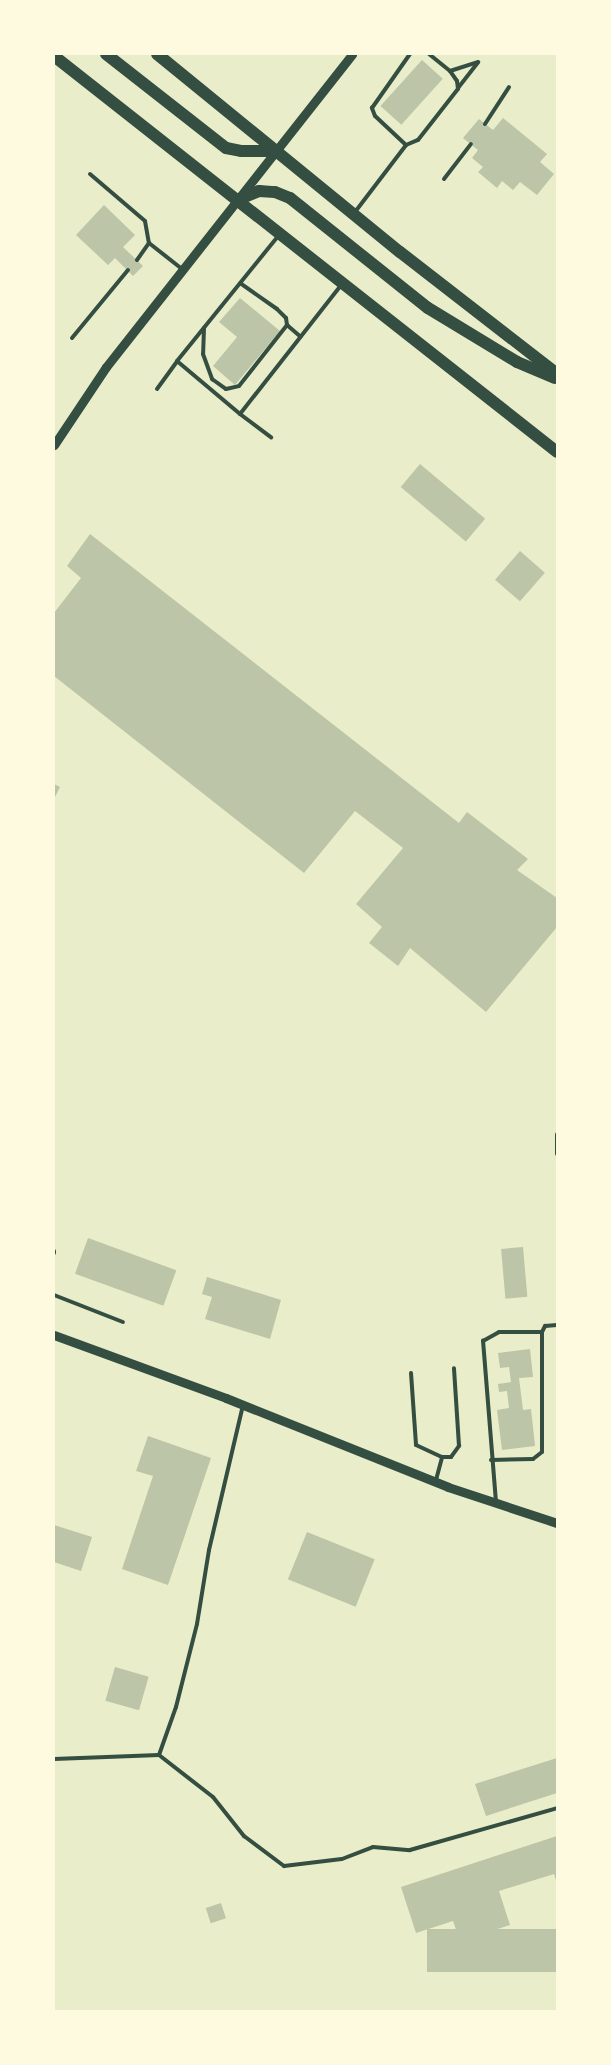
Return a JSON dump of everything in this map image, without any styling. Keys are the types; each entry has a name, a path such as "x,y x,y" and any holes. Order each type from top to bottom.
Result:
{"main road":[{"path":"106,54 226,148 241,152 277,150"},
{"path":"54,56 557,452"},
{"path":"165,56 354,214 557,374"},
{"path":"237,200 259,191 275,192 290,198 428,308 517,362 557,379"}],"street":[{"path":"54,445 106,367 352,54"},
{"path":"557,1134 557,1153"},
{"path":"54,1335 243,1405 435,1482 557,1523"}],"lane":[{"path":"406,145 375,116 372,108 410,54"},
{"path":"429,54 450,71 457,81 458,89"},
{"path":"354,214 406,145 418,140 478,62 450,71"},
{"path":"485,124 508,87"},
{"path":"444,179 470,144"},
{"path":"90,174 145,220 149,243 182,269"},
{"path":"156,389 280,234"},
{"path":"136,260 149,243"},
{"path":"72,338 128,270"},
{"path":"240,283 277,309 286,318 287,326 301,337"},
{"path":"240,414 343,283"},
{"path":"204,328 203,354 207,369 218,385 232,389 239,386 287,326"},
{"path":"177,361 240,414 271,437"},
{"path":"54,1295 123,1322"},
{"path":"491,1460 527,1459 539,1456 542,1452 542,1332 545,1326 557,1325"},
{"path":"496,1502 491,1460 483,1341 500,1332 542,1332"},
{"path":"411,1373 416,1445 442,1457 451,1457 459,1446 454,1368"},
{"path":"159,1754 176,1707 197,1624 210,1550 243,1405"},
{"path":"435,1482 442,1457"},
{"path":"54,1759 159,1754 213,1797 244,1836 284,1866 342,1859 373,1847 410,1850 557,1808"}],"building":[{"path":"422,60 443,79 401,125 381,106"},
{"path":"503,118 547,154 540,162 554,174 537,195 520,182 513,190 502,181 497,188 478,172 483,167 472,158 478,150 463,138 479,119 493,130"},
{"path":"104,205 135,235 123,247 143,266 133,276 115,258 108,265 76,235"},
{"path":"240,298 280,331 235,385 213,366 237,337 219,322"},
{"path":"420,464 485,519 466,542 401,487"},
{"path":"90,534 459,823 467,812 528,859 517,870 557,898 557,927 486,1012 410,948 398,966 369,943 382,927 356,904 403,848 355,811 304,873 54,676 54,613 81,578 67,566"},
{"path":"520,551 545,573 520,601 495,580"},
{"path":"54,784 60,787 54,799"},
{"path":"88,1238 176,1270 163,1306 75,1274"},
{"path":"523,1247 527,1297 505,1299 501,1249"},
{"path":"207,1277 281,1300 270,1339 205,1319 212,1297 202,1294"},
{"path":"530,1349 533,1377 519,1378 523,1410 531,1409 535,1446 502,1450 497,1410 509,1408 507,1391 499,1392 498,1384 511,1382 509,1367 500,1368 498,1353"},
{"path":"148,1436 211,1458 168,1585 122,1569 153,1476 136,1471"},
{"path":"54,1525 92,1537 81,1571 54,1562"},
{"path":"307,1532 375,1559 356,1607 288,1579"},
{"path":"115,1667 149,1677 139,1710 105,1701"},
{"path":"557,1758 557,1793 486,1816 475,1784"},
{"path":"557,1836 557,1883 554,1874 499,1891 510,1925 460,1941 453,1921 416,1933 401,1887"},
{"path":"221,1903 226,1918 211,1923 206,1908"},
{"path":"427,1929 557,1929 557,1972 427,1972"}]}
